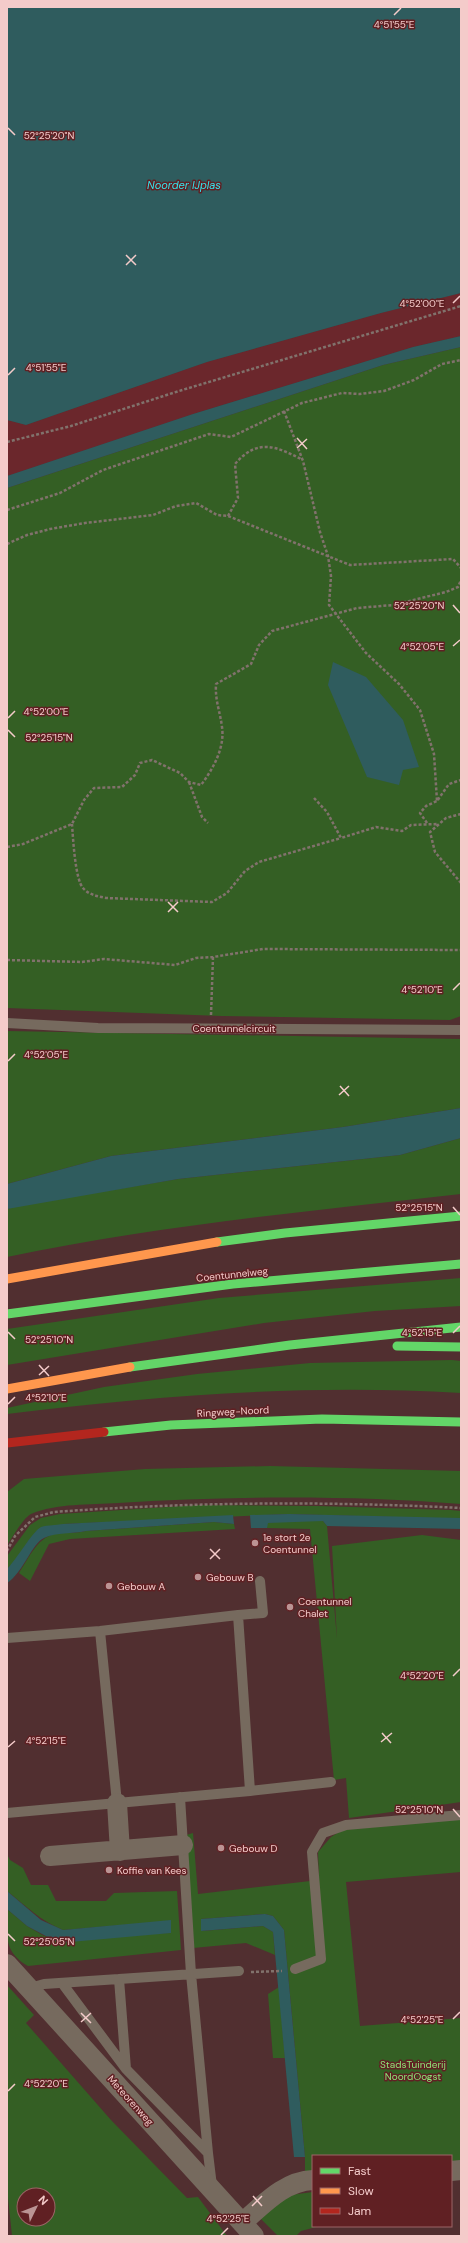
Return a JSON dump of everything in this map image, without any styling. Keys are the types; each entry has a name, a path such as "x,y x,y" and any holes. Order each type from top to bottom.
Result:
{"highway":[{"path":"7,1279 209,1243 285,1233 461,1216"},
{"name":"Coentunnelweg","path":"7,1314 225,1285 461,1264"},
{"path":"7,1389 75,1375 230,1352 461,1327"},
{"path":"388,1347 461,1347"},
{"path":"230,1352 356,1348"},
{"name":"Ringweg-Noord","path":"7,1443 92,1432 210,1423 322,1418 461,1422"}],"street":[{"path":"117,1803 120,1851"},
{"path":"50,1856 183,1845"},
{"name":"Meteorenweg","path":"7,1964 248,2229"},
{"path":"248,2229 285,2188 299,2182 312,2180"}],"lane":[{"name":"Coentunnelcircuit","path":"7,1023 98,1028 211,1027 461,1030"},
{"path":"447,1217 461,1212"},
{"path":"7,1638 100,1631 263,1613 260,1581"},
{"path":"238,1615 250,1791"},
{"path":"100,1631 117,1803"},
{"path":"7,1813 250,1791 331,1782"},
{"path":"180,1797 191,1974 212,2190"},
{"path":"295,1969 321,1959 312,1852 323,1833 346,1825 461,1815"},
{"path":"30,1988 44,1984 239,1971"},
{"path":"119,1979 126,2069"},
{"path":"62,1983 126,2069 208,2153"}],"path":[{"path":"7,442 71,426 186,389 461,306"},
{"path":"7,510 60,493 103,470 209,434 231,437 302,402 342,393 360,394 384,391 414,380 442,364 461,360"},
{"path":"284,411 303,461 320,532 328,556 331,576 329,605 366,653 399,684 420,710 434,754 437,801"},
{"path":"228,516 238,498 235,464 243,454 268,446 277,448 303,461"},
{"path":"7,544 27,535 50,530 85,523 153,515 176,506 196,503 217,515 228,516 350,565 453,559 461,568"},
{"path":"189,782 201,784 208,775 223,743 222,726 215,699 216,684 251,664 259,645 272,631 358,608 393,605 446,592 458,587 461,581"},
{"path":"208,823 202,817 189,782 180,773 152,760 140,763 135,775 122,787 94,788 84,800 72,824 76,867 82,887 91,894 106,898 212,902 226,892 245,871 259,862 376,827 402,831 411,825 427,823 437,824"},
{"path":"427,823 420,813 426,806 437,801 449,784 461,780"},
{"path":"314,798 327,812 341,838"},
{"path":"461,814 437,824 430,832 435,852 461,882"},
{"path":"7,847 23,844 72,824"},
{"path":"7,960 82,962 104,959 175,965 196,958 213,957 262,949 461,950"},
{"path":"211,1027 213,957"},
{"path":"7,1551 15,1536 35,1517 54,1512 218,1503 376,1503 461,1508"},
{"path":"239,1971 273,1972"}],"shaded area":[{"path":"461,293 461,336 413,347 193,414 7,476 7,420 26,425 207,362 381,313"}],"green space":[{"path":"461,347 461,1016 450,1020 221,1016 7,1008 7,488 383,365"},
{"path":"7,1031 461,1039 461,1108 343,1127 111,1156 7,1184"},
{"path":"461,1138 461,1194 233,1220 120,1236 7,1257 7,1209 16,1206 178,1179 400,1155"},
{"path":"461,1278 461,1306 375,1311 264,1323 7,1365 7,1329 219,1298"},
{"path":"461,1361 461,1393 347,1390 234,1393 121,1401 7,1414 7,1408 104,1387 197,1374 310,1363"},
{"path":"270,1466 461,1471 461,1504 376,1499 246,1498 74,1505 41,1510 31,1514 22,1523 7,1545 7,1492 24,1479 145,1469"},
{"path":"198,1505 318,1506 451,1510 461,1511 461,1519 289,1514 63,1524 29,1540 17,1559 7,1569 7,1556 30,1525 41,1518 60,1514"},
{"path":"283,1521 323,1521 327,1526 337,1639 332,1546 422,1535 461,1540 461,1802 349,1818 346,1778 334,1780 310,1529 267,1528 267,1523"},
{"path":"214,1522 234,1524 235,1529 70,1539 49,1544 30,1581 19,1573 35,1548 45,1538 59,1533 76,1533"},
{"name":"StadsTuinderij NoordOogst","path":"461,1819 461,1872 346,1882 360,2026 461,2018 461,2163 452,2164 452,2155 312,2155 312,2174 305,2175 305,2157 284,1930 273,1916 265,1914 201,1919 202,1931 263,1926 273,1932 275,1955 246,1943 193,1948 186,1835 193,1833 198,1894 319,1880 318,1852 331,1837 342,1830"},
{"path":"7,1854 10,1860 23,1868 31,1885 48,1885 56,1901 106,1901 114,1893 177,1891 181,1950 28,1966 14,1955 10,1948 7,1934 7,1909 27,1926 44,1936 171,1933 171,1921 63,1930 41,1918 7,1891"},
{"path":"7,1985 34,2015 26,2023 111,2120 187,2198 198,2197 227,2236 12,2236 7,2188"},
{"path":"279,1987 285,2058 273,2058 268,1994"},
{"path":"312,2192 312,2227 316,2227 301,2231 296,2236 278,2236 260,2218 290,2195"}],"water":[{"name":"Noorder IJplas","path":"7,7 461,7 461,293 381,313 207,362 26,425 7,420"},
{"path":"461,336 461,347 383,365 7,488 7,476 193,414 413,347"},
{"path":"333,662 366,677 403,720 419,767 403,770 399,785 367,777 328,685"},
{"path":"461,1108 461,1138 400,1155 178,1179 7,1209 7,1184 111,1156 343,1127"},
{"path":"289,1514 461,1518 461,1529 327,1526 323,1521 268,1523 267,1528 251,1528 250,1515"},
{"path":"233,1515 234,1524 214,1522 86,1531 49,1536 44,1538 35,1546 18,1572 7,1583 7,1569 33,1534 41,1527 63,1524"},
{"path":"7,1891 41,1920 63,1930 171,1920 171,1933 59,1943 27,1926 7,1909"},
{"path":"265,1914 273,1916 284,1930 305,2157 294,2157 273,1932 263,1926 201,1931 201,1919"}],"traffic: fast":[{"path":"217,1242 285,1233 461,1216"},
{"path":"7,1314 233,1284 461,1264"},
{"path":"130,1367 290,1345 461,1327"},
{"path":"397,1346 461,1347"},
{"path":"104,1432 171,1425 322,1419 461,1422"}],"traffic: slow":[{"path":"7,1279 217,1242"},
{"path":"7,1389 130,1367"}],"traffic: jam":[{"path":"7,1443 104,1432"}],"place":[{"name":"1e stort 2e Coentunnel","path":"255,1543"},
{"name":"Gebouw B","path":"198,1577"},
{"name":"Gebouw A","path":"109,1586"},
{"name":"Coentunnel Chalet","path":"290,1607"},
{"name":"Gebouw D","path":"221,1848"},
{"name":"Koffie van Kees","path":"109,1870"}]}
